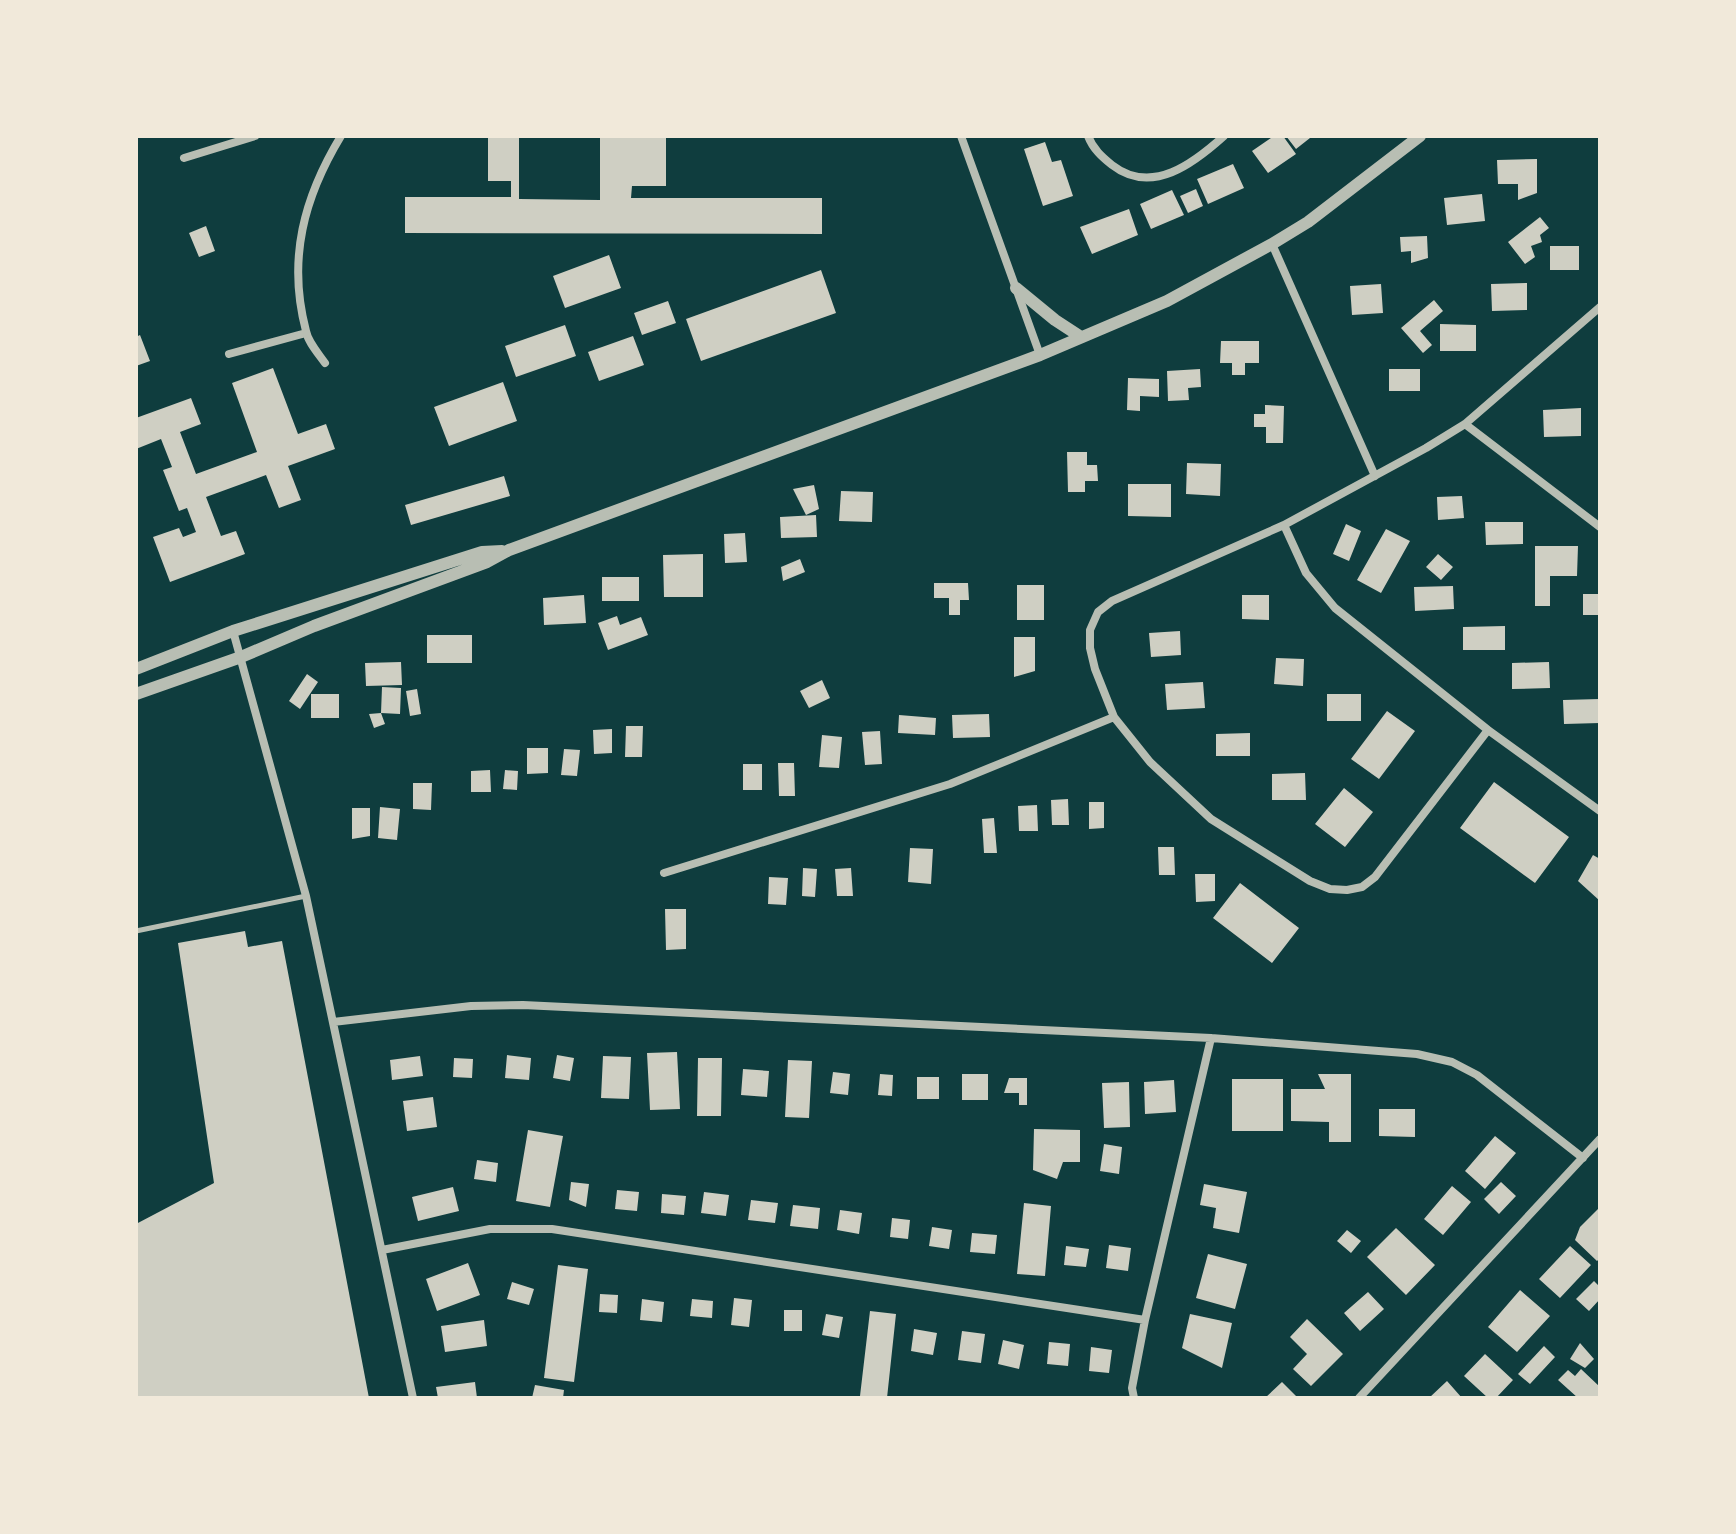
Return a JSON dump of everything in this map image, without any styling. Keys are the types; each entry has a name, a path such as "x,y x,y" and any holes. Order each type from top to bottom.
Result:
{"street":[{"path":"184,158 255,136"},
{"path":"325,363 306,333 298,273 300,234 321,169 341,136"},
{"path":"961,136 1040,355"},
{"path":"1088,136 1100,156 1117,169 1146,178 1170,174 1195,161 1224,136"},
{"path":"136,694 241,657 314,626 487,562 509,550 1040,355 1167,301 1272,244 1334,203 1420,136"},
{"path":"1272,244 1375,476"},
{"path":"1016,288 1081,337"},
{"path":"1488,730 1375,877 1362,887 1330,889 1310,881 1211,819 1150,762 1114,717 1095,669 1090,630 1098,612 1112,601 1284,525 1465,424 1600,307"},
{"path":"229,354 306,333"},
{"path":"1465,424 1600,527"},
{"path":"1284,525 1306,573 1335,608 1488,730 1600,811"},
{"path":"136,669 233,631 482,552 509,550"},
{"path":"233,631 306,896 413,1398"},
{"path":"664,873 950,784 1114,717"},
{"path":"333,1022 471,1006 523,1005 1211,1038 1417,1054 1452,1062 1477,1075 1583,1158"},
{"path":"1134,1398 1132,1388 1145,1320 1211,1038"},
{"path":"1359,1398 1600,1139"},
{"path":"382,1250 490,1229 552,1229 1145,1320"}],"lane":[{"path":"136,931 306,896"}],"building":[{"path":"488,136 519,136 519,199 600,200 600,136 666,136 666,186 632,186 631,198 822,198 822,234 405,233 405,197 511,197 511,181 488,181"},
{"path":"1274,136 1283,136 1296,154 1268,173 1252,151"},
{"path":"1286,136 1308,136 1310,138 1296,149"},
{"path":"1045,142 1052,162 1061,160 1073,196 1043,206 1024,149"},
{"path":"1537,159 1537,193 1518,200 1518,184 1498,184 1497,160"},
{"path":"1233,164 1244,188 1208,204 1197,179"},
{"path":"1196,189 1203,206 1188,213 1180,196"},
{"path":"1172,190 1184,215 1151,229 1140,204"},
{"path":"1482,194 1485,221 1447,225 1444,198"},
{"path":"1129,209 1138,235 1092,254 1080,227"},
{"path":"1540,217 1549,228 1540,235 1542,242 1531,246 1535,257 1525,264 1508,242"},
{"path":"206,226 215,251 199,257 189,233"},
{"path":"1427,236 1428,258 1411,263 1411,251 1401,252 1400,237"},
{"path":"1550,246 1579,246 1579,270 1550,270"},
{"path":"609,255 621,288 565,308 553,276"},
{"path":"821,270 836,313 701,361 686,319"},
{"path":"1527,283 1527,310 1492,311 1491,284"},
{"path":"1381,284 1383,313 1352,315 1350,286"},
{"path":"1434,300 1443,311 1420,331 1432,345 1423,353 1401,328"},
{"path":"668,301 676,323 642,335 634,313"},
{"path":"1440,324 1476,325 1476,351 1440,351"},
{"path":"565,325 576,356 516,377 505,346"},
{"path":"140,335 150,361 136,366 136,337"},
{"path":"633,336 644,365 599,381 588,352"},
{"path":"1221,341 1259,341 1259,363 1245,363 1245,375 1232,375 1232,363 1220,363"},
{"path":"273,368 298,434 326,424 335,449 288,466 301,500 279,508 266,475 206,497 221,536 236,531 245,554 170,582 153,537 179,528 183,537 196,532 187,508 179,511 163,470 172,467 161,439 136,449 136,418 191,398 201,424 180,432 196,474 257,452 232,383"},
{"path":"1200,369 1201,387 1188,388 1189,400 1168,401 1167,371"},
{"path":"1389,369 1420,369 1420,391 1389,391"},
{"path":"1128,378 1159,379 1159,397 1140,396 1140,411 1127,410"},
{"path":"503,382 517,421 449,446 434,407"},
{"path":"1265,405 1284,406 1283,443 1266,443 1266,427 1254,427 1254,414 1265,414"},
{"path":"1581,408 1581,436 1544,437 1543,410"},
{"path":"1067,452 1087,452 1087,465 1097,465 1098,481 1085,481 1085,492 1068,492"},
{"path":"1187,463 1221,464 1220,496 1186,494"},
{"path":"504,476 510,496 411,525 405,505"},
{"path":"1128,484 1171,484 1171,517 1128,516"},
{"path":"814,485 819,509 806,515 793,489"},
{"path":"841,491 873,492 872,522 839,521"},
{"path":"1462,496 1464,518 1438,520 1437,497"},
{"path":"816,515 817,537 781,538 780,517"},
{"path":"1485,522 1523,522 1523,544 1486,545"},
{"path":"1346,524 1361,531 1349,561 1333,554"},
{"path":"1386,529 1410,541 1381,593 1357,580"},
{"path":"745,533 747,562 725,563 724,534"},
{"path":"1535,546 1578,546 1577,576 1550,576 1550,606 1535,606"},
{"path":"703,554 703,597 664,597 663,555"},
{"path":"1438,554 1453,567 1441,580 1426,567"},
{"path":"800,559 805,572 783,581 781,567"},
{"path":"602,577 639,577 639,601 602,601"},
{"path":"934,583 968,583 969,600 960,600 960,615 949,615 949,598 934,598"},
{"path":"1017,585 1044,585 1044,620 1017,620"},
{"path":"1453,586 1454,609 1415,611 1414,587"},
{"path":"1583,594 1600,594 1600,615 1583,615"},
{"path":"584,595 586,623 544,625 543,598"},
{"path":"1242,595 1269,595 1269,620 1242,619"},
{"path":"617,616 620,625 641,617 648,635 608,650 598,623"},
{"path":"1505,626 1505,650 1463,650 1463,627"},
{"path":"1180,631 1181,655 1151,657 1149,633"},
{"path":"427,635 472,635 472,663 427,663"},
{"path":"1014,637 1035,637 1035,671 1014,677"},
{"path":"1276,658 1304,659 1303,686 1274,684"},
{"path":"401,662 402,685 366,686 365,663"},
{"path":"1549,662 1550,688 1512,689 1512,663"},
{"path":"307,674 318,682 300,709 289,701"},
{"path":"822,680 830,698 809,708 800,691"},
{"path":"1203,682 1205,708 1167,710 1165,684"},
{"path":"382,687 401,688 400,714 381,713"},
{"path":"417,689 421,714 410,716 406,691"},
{"path":"311,694 339,694 339,718 311,718"},
{"path":"1327,694 1361,694 1361,721 1327,721"},
{"path":"1600,699 1600,723 1564,724 1563,700"},
{"path":"1387,711 1415,731 1379,779 1351,759"},
{"path":"381,713 385,724 374,728 369,714"},
{"path":"989,714 990,737 953,738 952,715"},
{"path":"899,715 936,718 935,735 898,733"},
{"path":"626,726 643,726 642,757 625,757"},
{"path":"612,729 612,753 594,754 593,730"},
{"path":"880,731 882,764 865,765 862,732"},
{"path":"1250,733 1250,756 1216,756 1216,734"},
{"path":"822,735 842,737 839,768 819,767"},
{"path":"527,748 548,748 548,773 527,774"},
{"path":"564,749 580,750 577,776 561,775"},
{"path":"778,763 794,763 795,796 779,796"},
{"path":"743,764 762,764 762,790 743,790"},
{"path":"490,770 491,792 471,792 471,771"},
{"path":"505,770 518,771 517,790 503,789"},
{"path":"1305,773 1306,800 1272,800 1272,774"},
{"path":"1494,782 1569,837 1535,883 1460,828"},
{"path":"413,783 432,783 431,810 413,809"},
{"path":"1344,788 1373,812 1345,847 1315,824"},
{"path":"1068,799 1069,825 1052,825 1051,800"},
{"path":"1089,802 1104,802 1104,828 1089,829"},
{"path":"1037,805 1038,831 1019,831 1018,806"},
{"path":"380,807 400,809 397,840 378,838"},
{"path":"352,808 370,808 370,836 352,839"},
{"path":"994,818 997,853 984,853 982,819"},
{"path":"1158,847 1174,847 1175,875 1159,875"},
{"path":"910,848 933,849 931,884 908,882"},
{"path":"1593,855 1600,859 1600,901 1578,881"},
{"path":"803,868 817,869 815,897 802,896"},
{"path":"851,868 853,896 837,896 835,869"},
{"path":"1195,874 1215,874 1215,901 1196,902"},
{"path":"769,877 788,878 786,905 768,904"},
{"path":"1240,883 1299,928 1272,963 1213,918"},
{"path":"665,909 686,909 686,949 666,950"},
{"path":"245,931 248,947 282,941 369,1398 136,1398 136,1224 214,1183 178,943"},
{"path":"677,1052 680,1109 650,1110 647,1053"},
{"path":"507,1055 531,1058 529,1080 505,1078"},
{"path":"557,1055 574,1058 570,1081 553,1078"},
{"path":"420,1056 423,1076 392,1080 390,1060"},
{"path":"603,1056 631,1057 629,1099 601,1098"},
{"path":"454,1058 473,1059 472,1078 453,1077"},
{"path":"698,1058 722,1058 721,1116 697,1116"},
{"path":"788,1060 812,1061 809,1118 785,1117"},
{"path":"743,1069 769,1071 767,1097 741,1095"},
{"path":"833,1072 850,1074 848,1095 830,1093"},
{"path":"880,1074 893,1075 892,1096 878,1095"},
{"path":"962,1074 988,1074 988,1100 962,1100"},
{"path":"1318,1074 1351,1074 1351,1142 1329,1142 1329,1122 1291,1121 1291,1089 1325,1089"},
{"path":"917,1077 939,1077 939,1099 917,1099"},
{"path":"1009,1078 1027,1078 1027,1105 1019,1105 1019,1093 1004,1093"},
{"path":"1232,1079 1283,1079 1283,1131 1232,1131"},
{"path":"1174,1080 1176,1112 1145,1114 1144,1082"},
{"path":"1129,1082 1130,1127 1104,1128 1102,1083"},
{"path":"433,1097 437,1127 407,1131 403,1101"},
{"path":"1379,1109 1415,1109 1415,1137 1379,1136"},
{"path":"1034,1129 1080,1130 1080,1162 1063,1162 1057,1179 1033,1170"},
{"path":"528,1130 563,1136 550,1207 516,1201"},
{"path":"1495,1136 1516,1153 1485,1189 1465,1171"},
{"path":"1104,1144 1122,1147 1119,1174 1100,1171"},
{"path":"477,1160 498,1163 496,1182 474,1179"},
{"path":"571,1182 589,1184 586,1207 569,1200"},
{"path":"1501,1182 1516,1196 1499,1214 1484,1199"},
{"path":"1204,1184 1247,1192 1239,1233 1213,1228 1216,1208 1200,1205"},
{"path":"1452,1186 1471,1202 1443,1235 1424,1219"},
{"path":"453,1187 459,1211 418,1221 412,1197"},
{"path":"617,1190 639,1192 637,1211 615,1209"},
{"path":"704,1192 729,1195 726,1216 701,1213"},
{"path":"662,1194 686,1196 684,1215 661,1213"},
{"path":"751,1200 778,1203 775,1223 748,1220"},
{"path":"1024,1203 1051,1206 1045,1276 1017,1274"},
{"path":"793,1205 820,1208 818,1229 790,1226"},
{"path":"1600,1207 1600,1258 1597,1261 1575,1240 1580,1227"},
{"path":"840,1210 862,1213 859,1234 837,1230"},
{"path":"892,1218 910,1220 908,1239 890,1237"},
{"path":"932,1227 952,1230 949,1249 929,1246"},
{"path":"1396,1228 1435,1265 1406,1295 1367,1257"},
{"path":"1347,1230 1361,1241 1351,1253 1337,1241"},
{"path":"972,1233 997,1235 995,1254 970,1252"},
{"path":"1109,1245 1131,1248 1128,1271 1106,1268"},
{"path":"1066,1246 1089,1249 1086,1267 1064,1265"},
{"path":"1570,1246 1591,1265 1560,1298 1539,1279"},
{"path":"1208,1254 1247,1264 1235,1309 1196,1298"},
{"path":"468,1263 480,1295 437,1311 426,1279"},
{"path":"558,1265 588,1269 574,1382 544,1378"},
{"path":"1594,1281 1600,1287 1600,1299 1589,1311 1576,1299"},
{"path":"512,1282 534,1289 529,1305 507,1299"},
{"path":"1520,1290 1550,1316 1517,1352 1488,1327"},
{"path":"1368,1292 1384,1309 1360,1331 1344,1313"},
{"path":"600,1294 618,1295 617,1313 599,1312"},
{"path":"734,1298 752,1300 749,1327 731,1325"},
{"path":"642,1299 664,1302 662,1322 640,1320"},
{"path":"692,1299 713,1301 712,1318 690,1316"},
{"path":"784,1310 802,1310 802,1331 784,1331"},
{"path":"870,1311 896,1314 887,1398 860,1396"},
{"path":"826,1314 843,1317 839,1338 822,1335"},
{"path":"1190,1314 1232,1323 1222,1368 1182,1348"},
{"path":"1307,1319 1343,1354 1311,1386 1293,1369 1307,1354 1290,1337"},
{"path":"484,1320 487,1346 445,1352 441,1326"},
{"path":"914,1329 937,1333 933,1355 911,1351"},
{"path":"962,1331 985,1334 981,1363 958,1360"},
{"path":"1003,1340 1024,1345 1019,1369 998,1364"},
{"path":"1049,1342 1070,1344 1068,1366 1047,1364"},
{"path":"1580,1343 1594,1359 1585,1368 1570,1359"},
{"path":"1544,1346 1555,1357 1530,1384 1518,1374"},
{"path":"1091,1347 1112,1350 1109,1373 1089,1371"},
{"path":"1485,1354 1513,1380 1496,1398 1488,1398 1464,1376"},
{"path":"1581,1369 1600,1387 1600,1398 1578,1398 1558,1380 1568,1370 1575,1376"},
{"path":"1447,1381 1462,1398 1429,1398"},
{"path":"475,1382 477,1398 438,1398 436,1387"},
{"path":"1282,1382 1298,1398 1265,1398"},
{"path":"535,1385 564,1390 563,1398 532,1398"}]}
